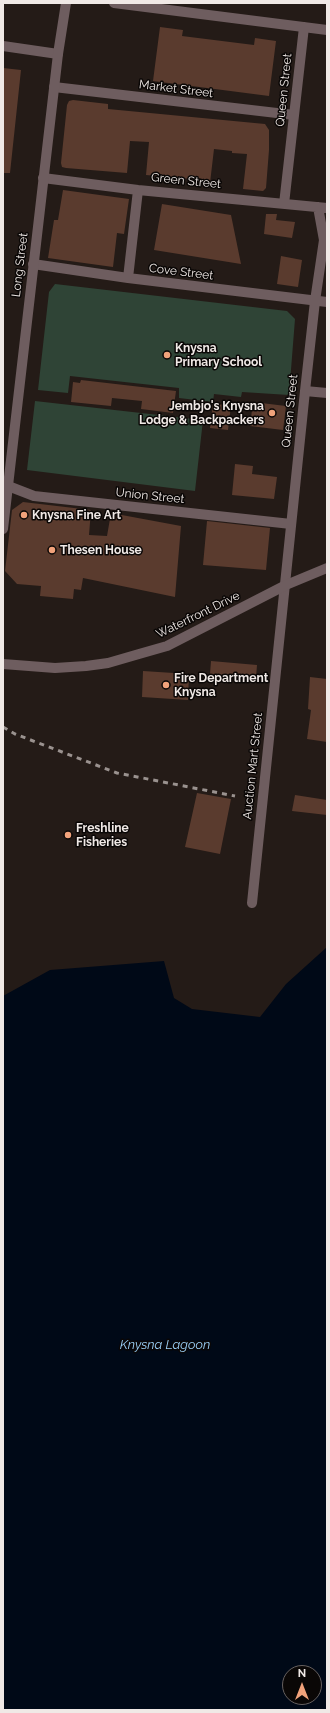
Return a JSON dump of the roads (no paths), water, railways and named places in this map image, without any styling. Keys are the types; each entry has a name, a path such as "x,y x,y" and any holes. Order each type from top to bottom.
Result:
{"street":[{"name":"Long Street","path":"3,529 5,485 58,54 66,3"},
{"path":"114,3 169,6 327,30"},
{"name":"Queen Street","path":"284,204 304,27"},
{"path":"3,46 58,54"},
{"name":"Market Street","path":"54,88 294,115"},
{"name":"Green Street","path":"43,178 138,190 322,207"},
{"path":"128,278 138,190"},
{"name":"Queen Street","path":"286,585 291,524 315,301 326,238 322,207"},
{"name":"Cove Street","path":"33,264 128,278 327,302"},
{"path":"305,391 327,393"},
{"name":"Union Street","path":"5,485 34,496 291,524"},
{"name":"Waterfront Drive","path":"3,664 55,668 108,663 167,646 286,585 327,568"},
{"name":"Auction Mart Street","path":"252,903 286,585"}],"water":[{"name":"Knysna Lagoon","path":"327,947 327,1710 3,1710 3,996 50,970 164,961 174,998 192,1009 260,1017 286,984"}],"railway":[{"path":"3,727 15,734 117,773 235,796"}],"place":[{"name":"Knysna Primary School","path":"167,355"},
{"name":"Jembjo's Knysna Lodge & Backpackers","path":"272,413"},
{"name":"Knysna Fine Art","path":"24,515"},
{"name":"Thesen House","path":"52,550"},
{"name":"Fire Department Knysna","path":"166,685"},
{"name":"Freshline Fisheries","path":"68,835"}]}
